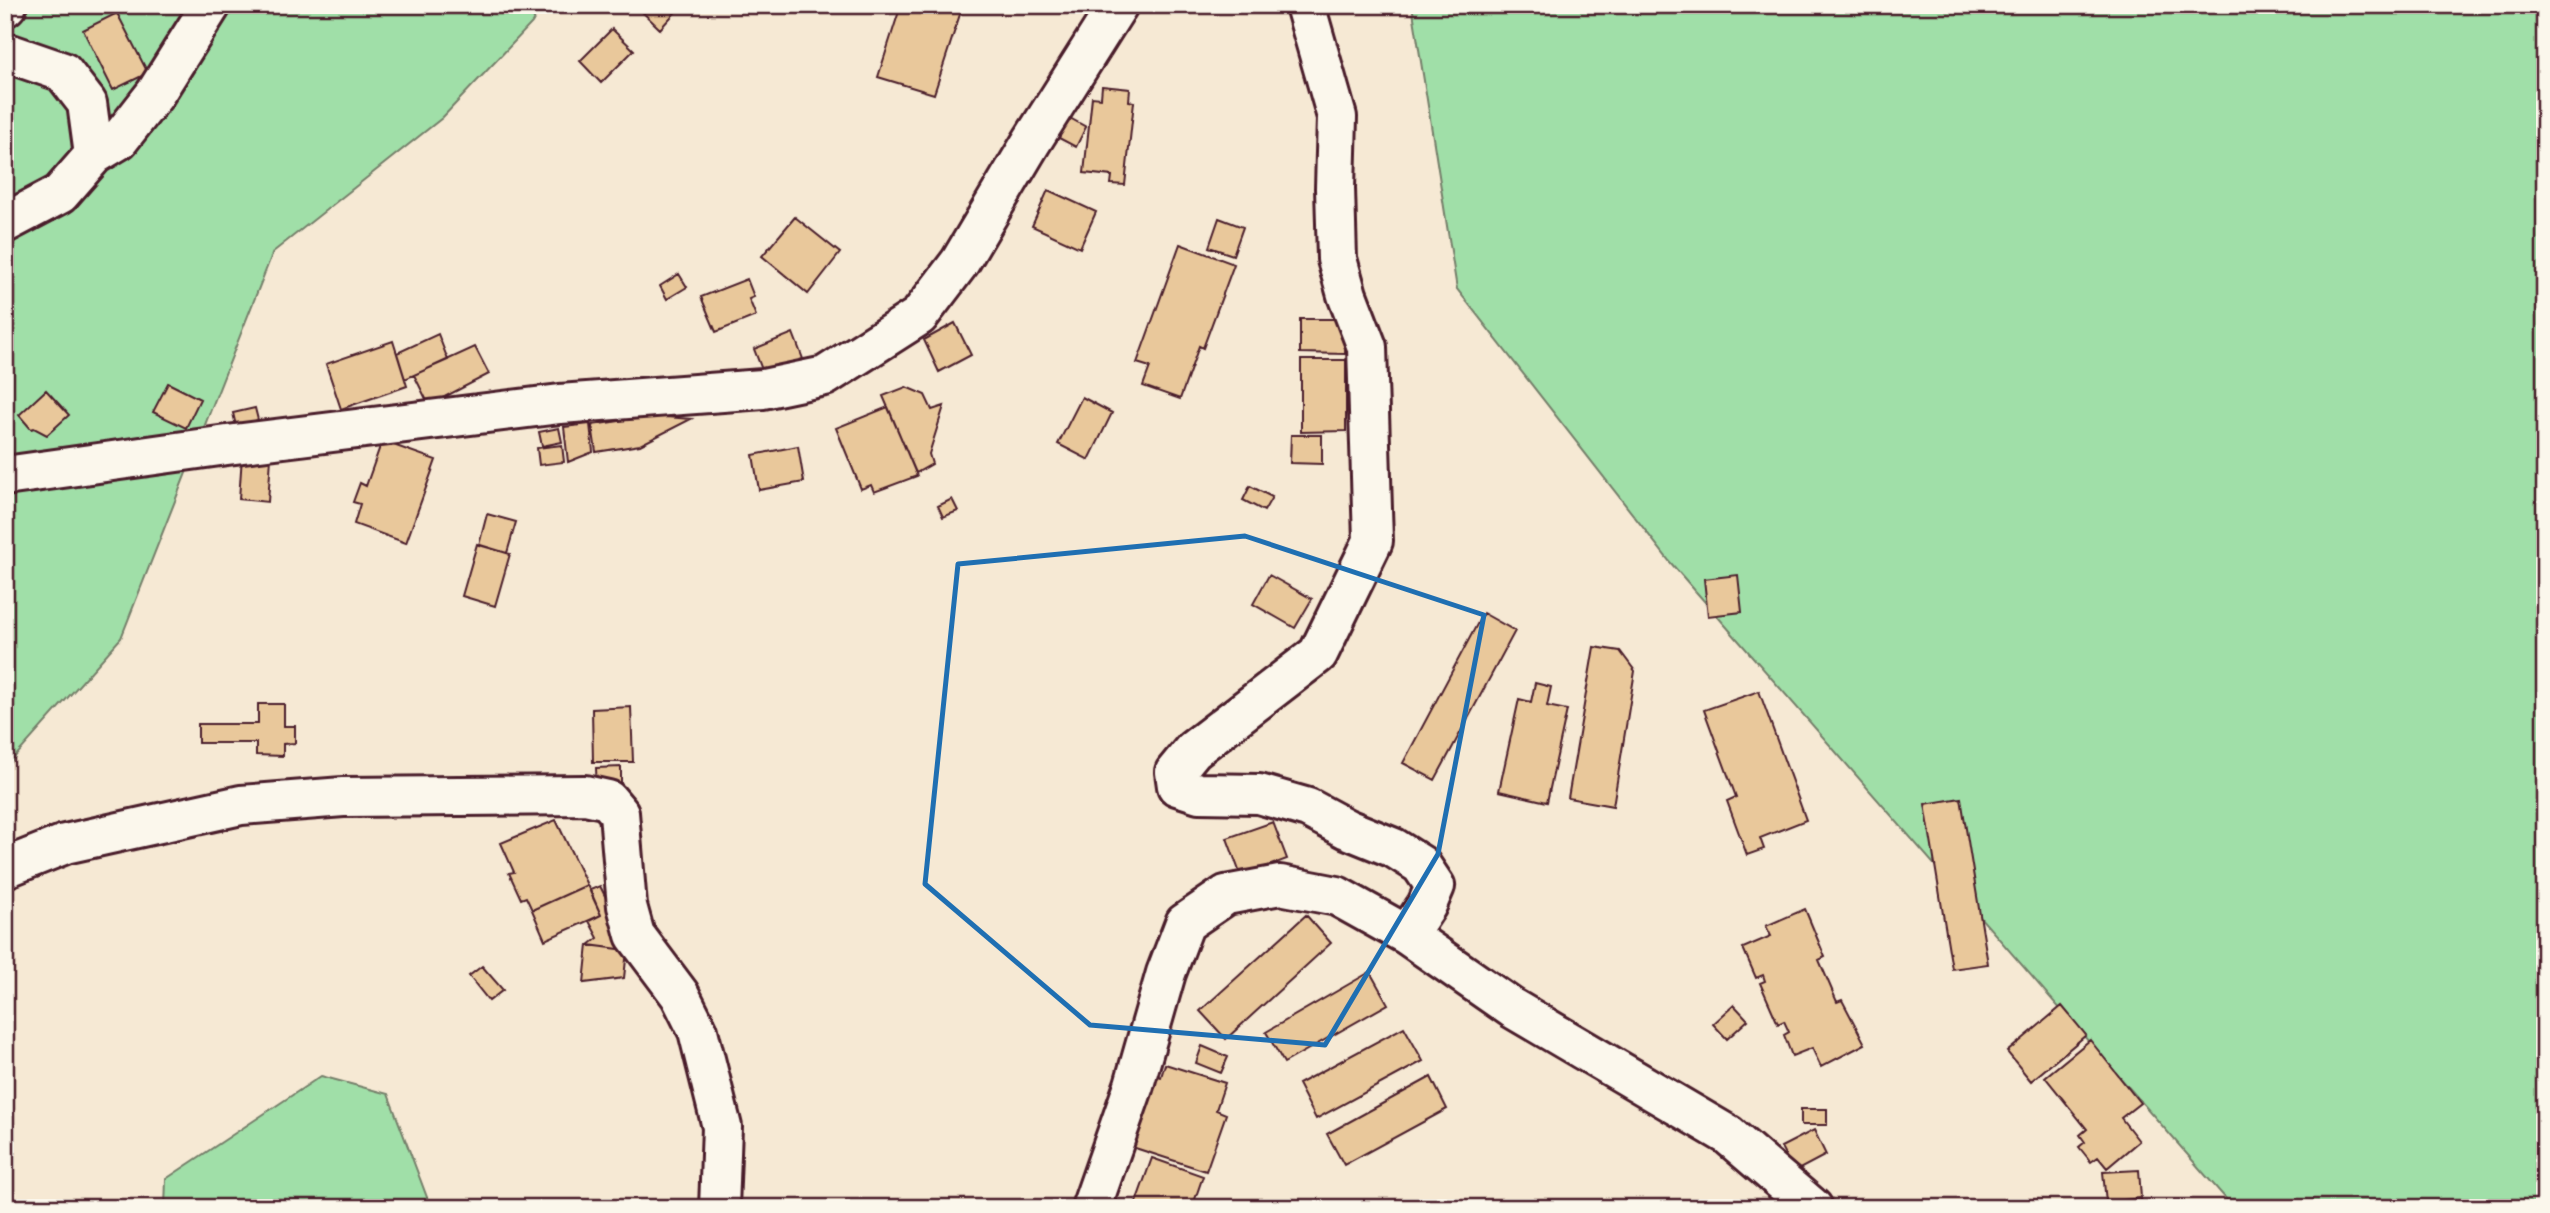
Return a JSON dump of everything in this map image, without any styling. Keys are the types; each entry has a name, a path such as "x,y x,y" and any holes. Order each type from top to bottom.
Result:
{"street":[{"path":"5,223 60,194 94,155 119,140 155,94 211,5"},
{"path":"5,476 227,445 560,404 763,389 825,376 919,316 960,262 1118,5"},
{"path":"1305,5 1337,117 1337,259 1347,295 1367,347 1373,541 1318,654 1193,750 1175,772 1177,786 1199,793 1259,794 1308,808 1346,829 1394,848 1421,864 1435,886 1427,905 1407,935"},
{"path":"5,52 63,72 87,103 94,155"},
{"path":"5,868 65,844 241,806 343,797 585,795 608,800 619,813 627,906 635,935 680,995 698,1031 722,1127 719,1208"},
{"path":"1091,1208 1134,1085 1166,973 1185,923 1226,895 1280,885 1337,896 1407,935 1512,1008 1728,1135 1813,1208"}],"highlighted area":[{"path":"1245,536 1484,615 1438,854 1325,1045 1090,1025 925,884 958,564"}],"green space":[{"path":"5,5 542,5 532,23 442,118 273,252 121,638 5,768"},
{"path":"1412,5 2545,5 2545,1208 2234,1208 1670,562 1457,289"},
{"path":"321,1076 388,1094 431,1208 165,1208 166,1179"}],"building":[{"path":"635,5 682,5 660,29"},
{"path":"901,5 963,5 934,94 878,77"},
{"path":"117,13 148,73 113,90 83,30"},
{"path":"612,29 634,50 601,83 580,61"},
{"path":"1102,86 1130,89 1129,101 1134,102 1125,185 1111,184 1112,176 1084,173 1092,97 1101,98"},
{"path":"1068,117 1086,127 1076,147 1057,137"},
{"path":"1048,190 1096,212 1080,248 1032,226"},
{"path":"795,217 840,253 808,294 762,256"},
{"path":"1219,218 1243,227 1233,255 1209,247"},
{"path":"1180,244 1234,264 1203,348 1199,346 1180,399 1143,386 1150,367 1137,363"},
{"path":"679,274 687,287 667,299 660,286"},
{"path":"747,279 754,297 749,299 756,316 716,332 701,297"},
{"path":"1300,319 1346,319 1345,354 1300,353"},
{"path":"955,323 971,355 939,372 924,340"},
{"path":"793,333 803,359 764,375 754,349"},
{"path":"438,334 448,360 405,379 397,353"},
{"path":"393,341 407,386 341,409 326,364"},
{"path":"475,347 489,374 429,405 414,375"},
{"path":"1301,360 1346,360 1346,431 1301,432"},
{"path":"168,383 200,399 186,428 153,412"},
{"path":"906,387 925,395 932,410 944,406 929,454 932,464 916,473 883,396"},
{"path":"46,390 69,415 47,435 31,429 19,415"},
{"path":"1082,397 1112,413 1089,460 1058,444"},
{"path":"888,407 917,476 874,492 871,485 861,489 836,428"},
{"path":"255,408 258,420 236,426 233,413"},
{"path":"654,416 691,419 640,445 596,452 592,425"},
{"path":"590,424 593,452 568,462 564,427"},
{"path":"559,428 562,442 542,446 539,432"},
{"path":"1291,435 1322,435 1322,464 1290,463"},
{"path":"382,441 436,460 406,543 354,524 360,504 353,502 360,483 366,486"},
{"path":"562,445 564,462 539,465 537,448"},
{"path":"798,446 804,482 759,490 753,455"},
{"path":"242,456 271,458 268,502 239,499"},
{"path":"1250,486 1272,497 1264,511 1243,500"},
{"path":"952,499 958,511 943,517 938,506"},
{"path":"487,514 516,522 507,553 479,545"},
{"path":"477,544 510,554 495,606 462,596"},
{"path":"1269,575 1312,599 1295,628 1253,604"},
{"path":"1738,575 1742,612 1708,616 1704,579"},
{"path":"1483,613 1515,631 1435,780 1403,763"},
{"path":"1594,647 1620,651 1635,671 1613,806 1568,798"},
{"path":"1535,683 1551,687 1547,706 1567,710 1547,802 1499,791 1519,699 1531,702"},
{"path":"1759,691 1806,820 1760,838 1764,849 1747,855 1727,801 1736,797 1704,710"},
{"path":"258,704 284,704 284,726 295,726 295,743 283,744 283,756 256,755 256,743 198,743 198,724 258,724"},
{"path":"631,707 633,762 593,762 592,709"},
{"path":"621,767 621,789 597,791 596,768"},
{"path":"1961,798 1988,964 1952,969 1925,804"},
{"path":"556,820 587,885 532,910 526,897 521,899 509,873 514,872 501,843"},
{"path":"1273,822 1287,859 1241,876 1227,838"},
{"path":"587,885 601,915 545,940 532,910"},
{"path":"600,886 612,910 619,949 589,945 598,938 589,921 601,915 590,890"},
{"path":"1805,909 1825,957 1819,960 1837,1002 1842,1000 1865,1044 1821,1067 1812,1048 1792,1056 1784,1035 1789,1032 1784,1021 1778,1024 1760,983 1765,981 1763,975 1756,978 1743,948 1771,936 1766,926"},
{"path":"1306,915 1331,943 1226,1039 1200,1011"},
{"path":"588,945 627,950 624,978 584,983"},
{"path":"482,966 503,990 489,1001 469,976"},
{"path":"1370,972 1388,1004 1284,1063 1266,1032"},
{"path":"1734,1005 1748,1020 1727,1039 1713,1024"},
{"path":"2062,1006 2086,1035 2031,1081 2007,1052"},
{"path":"1404,1027 1423,1061 1316,1119 1298,1084"},
{"path":"2090,1040 2140,1103 2121,1118 2139,1141 2107,1168 2098,1157 2091,1162 2079,1147 2085,1142 2080,1135 2087,1129 2045,1077"},
{"path":"1202,1046 1228,1057 1221,1073 1196,1063"},
{"path":"1165,1064 1225,1083 1216,1110 1226,1114 1206,1171 1129,1146 1153,1074 1161,1077"},
{"path":"1431,1077 1447,1109 1344,1165 1327,1134"},
{"path":"1801,1109 1827,1109 1827,1125 1801,1125"},
{"path":"1814,1130 1826,1155 1794,1172 1781,1147"},
{"path":"1152,1158 1203,1176 1192,1208 1134,1208"},
{"path":"2139,1170 2141,1198 2106,1202 2103,1172"},
{"path":"2141,1198 2142,1208 2106,1208 2106,1202"}]}
